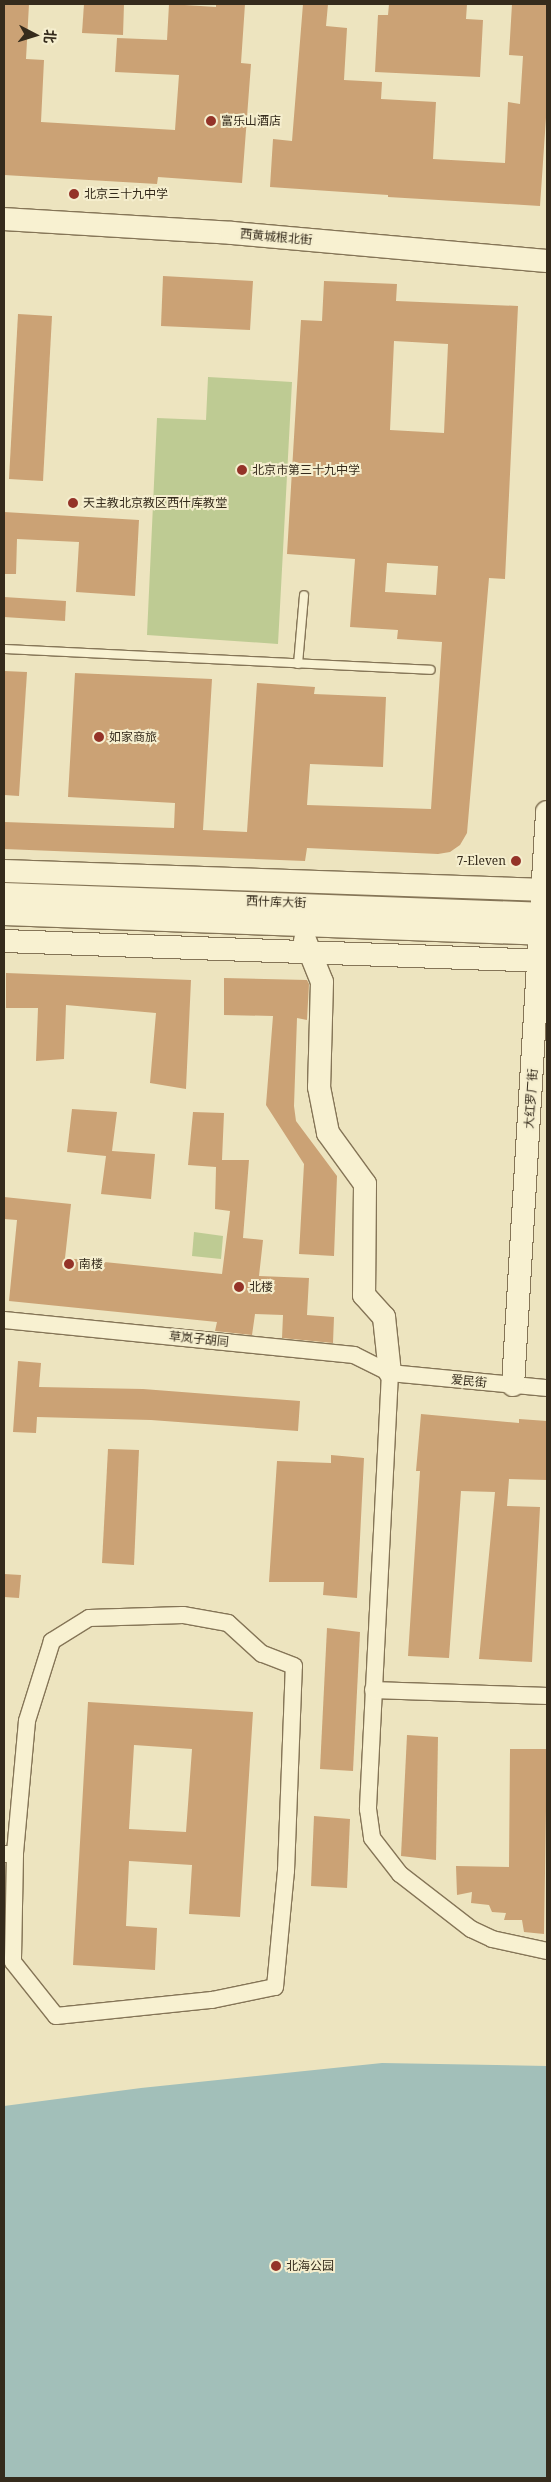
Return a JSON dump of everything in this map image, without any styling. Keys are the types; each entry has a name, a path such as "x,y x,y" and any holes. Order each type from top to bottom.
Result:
{"street":[{"name":"西黄城根北街","path":"4,219 232,233 547,261"},
{"name":"大红罗厂街","path":"513,1385 543,961 547,812"},
{"name":"西什库大街","path":"4,871 545,890"},
{"name":"西什库大街","path":"4,894 544,924"},
{"name":"西什库大街","path":"4,914 300,925 544,924"},
{"path":"300,925 322,982 319,1087 328,1133 365,1184 364,1295 384,1317 390,1373 368,1809 372,1838 400,1874 471,1929 492,1939 547,1951"},
{"path":"4,941 543,961"},
{"name":"草岚子胡同","path":"4,1320 354,1355 390,1373"},
{"name":"爱民街","path":"390,1373 547,1388"},
{"path":"183,1615 228,1623 262,1654 294,1666 286,1871 275,1987 212,2000 56,2016 13,1962 9,1854 27,1721 52,1641 89,1618 183,1615"},
{"path":"374,1690 547,1696"}],"lane":[{"path":"298,664 304,596"},
{"path":"4,650 430,670"}],"green space":[{"path":"208,377 292,382 278,644 147,635 157,418 206,420"},
{"path":"194,1232 223,1236 221,1259 192,1256"}],"water":[{"name":"北海公园","path":"382,2063 547,2066 547,2478 4,2478 4,2106 141,2088"}],"building":[{"path":"4,4 29,4 26,59 44,60 41,122 175,130 179,75 115,72 117,38 167,40 169,4 216,7 216,4 245,4 241,63 251,64 242,183 158,177 157,184 4,175"},
{"path":"84,4 124,4 123,35 82,33"},
{"path":"303,4 328,4 326,26 347,28 344,80 382,82 381,99 436,102 433,159 505,163 508,102 520,104 523,56 509,55 512,4 547,4 547,103 540,206 388,197 388,195 270,187 273,139 292,141"},
{"path":"389,4 467,4 466,19 483,20 480,77 375,72 378,15 388,15"},
{"path":"163,276 253,281 250,330 161,326"},
{"path":"324,281 397,284 396,301 518,306 505,579 489,578 467,833 460,845 450,852 438,854 307,848 305,861 4,849 4,822 174,828 175,803 68,797 75,673 212,679 203,830 247,832 257,683 315,687 314,694 386,697 383,767 310,764 307,805 431,809 442,642 397,639 398,630 350,627 355,559 287,554 301,320 322,321","holes":["394,341 448,344 444,433 390,430","387,563 438,566 436,595 385,592"]},
{"path":"18,314 52,316 43,481 9,479"},
{"path":"4,512 139,520 135,596 76,592 79,542 17,539 16,574 4,574"},
{"path":"4,597 66,601 65,621 4,617"},
{"path":"4,671 27,672 19,796 4,795"},
{"path":"6,973 191,980 186,1089 150,1083 156,1013 66,1005 64,1059 36,1061 38,1008 6,1008"},
{"path":"224,978 307,980 309,984 307,1020 297,1018 294,1106 296,1121 337,1176 334,1256 299,1254 304,1164 266,1105 273,1016 224,1015"},
{"path":"72,1109 117,1112 112,1151 155,1154 151,1199 101,1194 106,1156 67,1152"},
{"path":"193,1112 224,1113 222,1160 249,1160 243,1238 263,1240 259,1276 309,1278 307,1315 334,1317 333,1343 282,1338 283,1315 255,1314 252,1335 215,1331 217,1322 9,1301 17,1220 4,1219 4,1197 71,1204 65,1258 222,1274 230,1211 215,1209 216,1167 188,1165"},
{"path":"18,1361 41,1363 39,1387 143,1389 300,1401 298,1431 151,1420 37,1417 36,1433 13,1432"},
{"path":"421,1414 519,1423 519,1419 547,1421 547,1480 509,1479 507,1506 540,1507 532,1662 479,1659 495,1492 461,1491 449,1658 408,1656 420,1471 416,1471"},
{"path":"108,1449 139,1450 134,1565 102,1563"},
{"path":"331,1455 364,1458 357,1598 323,1595 324,1582 269,1582 277,1461 331,1463"},
{"path":"4,1574 21,1575 19,1598 4,1597"},
{"path":"327,1628 360,1632 353,1771 320,1769"},
{"path":"88,1702 253,1712 240,1917 189,1914 192,1865 129,1861 126,1926 157,1928 155,1970 73,1965","holes":["134,1745 192,1749 186,1832 129,1829"]},
{"path":"407,1735 438,1737 436,1860 401,1856"},
{"path":"510,1749 547,1749 544,1934 524,1932 522,1920 504,1920 506,1913 492,1912 489,1905 471,1903 472,1892 457,1895 456,1866 509,1867"},
{"path":"314,1816 350,1819 347,1888 311,1886"}],"place":[{"name":"富乐山酒店","path":"211,121"},
{"name":"北京三十九中学","path":"74,194"},
{"name":"北京市第三十九中学","path":"242,470"},
{"name":"天主教北京教区西什库教堂","path":"73,503"},
{"name":"如家商旅","path":"99,737"},
{"name":"7-Eleven","path":"516,861"},
{"name":"南楼","path":"69,1264"},
{"name":"北楼","path":"239,1287"},
{"name":"北海公园","path":"276,2266"}]}
